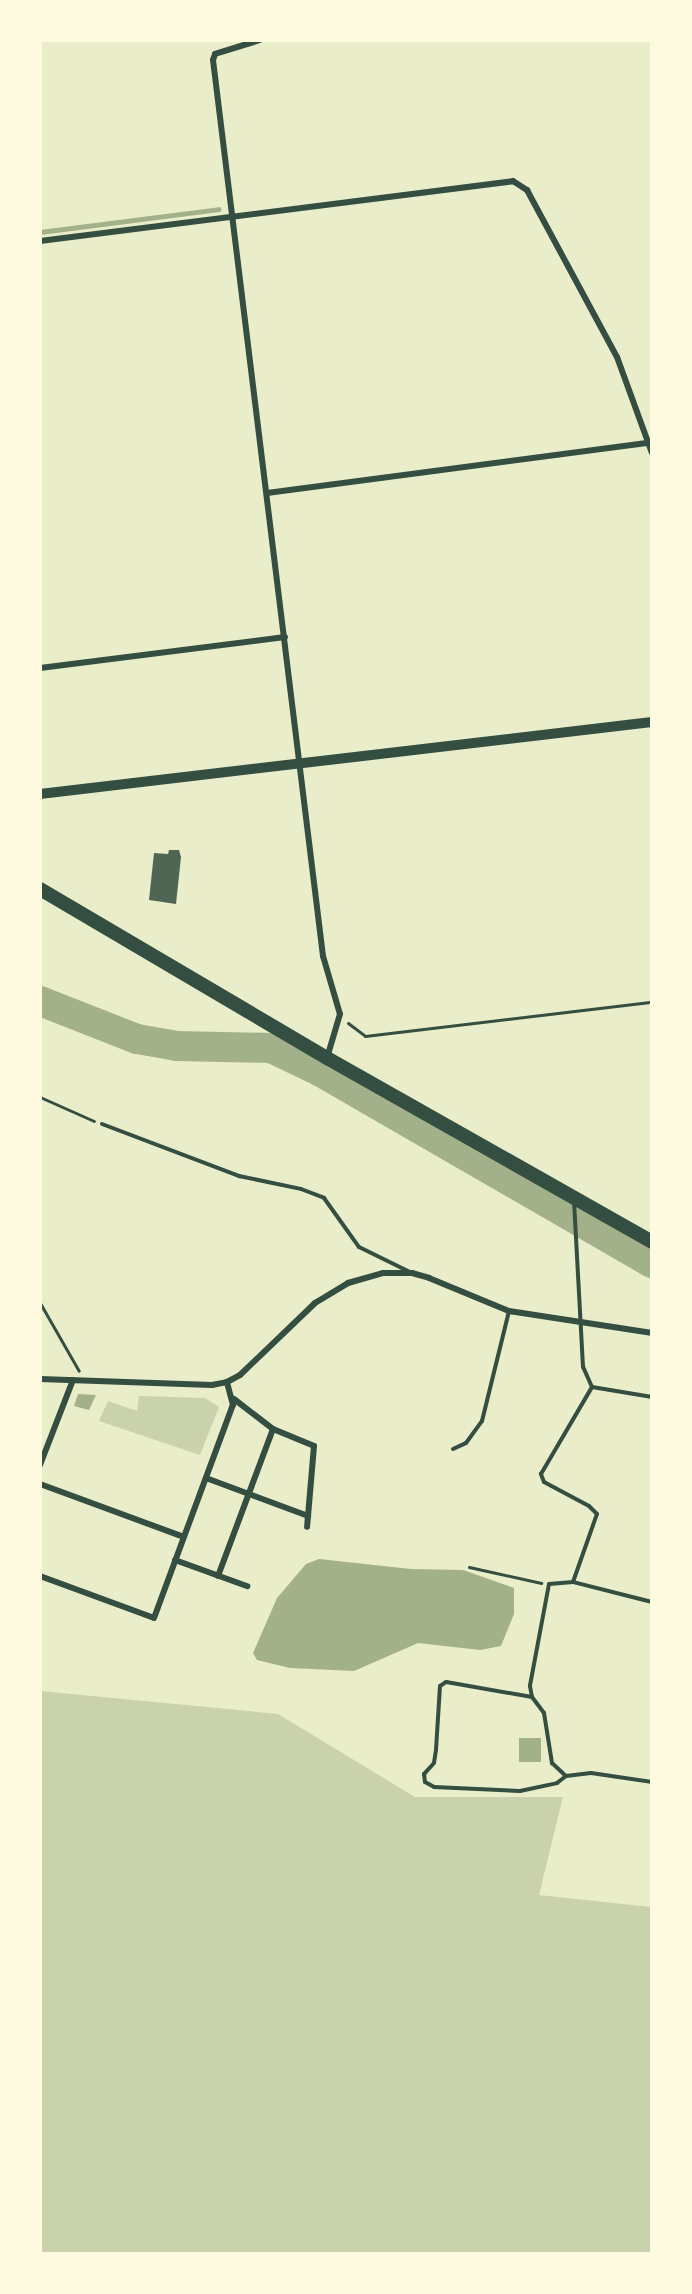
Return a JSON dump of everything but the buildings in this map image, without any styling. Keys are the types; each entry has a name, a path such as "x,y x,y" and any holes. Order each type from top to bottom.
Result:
{"highway":[{"path":"40,889 574,1204 651,1242"}],"street":[{"path":"260,40 213,56 323,956 340,1014 327,1058"},
{"path":"40,241 513,181 527,190 617,357 651,451"},
{"path":"267,493 647,443"},
{"path":"40,668 285,637"},
{"path":"40,794 651,722"},
{"path":"40,1379 212,1385 227,1382 240,1375 299,1315 348,1283 383,1274 412,1273 509,1311 651,1333"},
{"path":"41,1463 73,1380"},
{"path":"227,1382 234,1398 273,1429 314,1446 308,1527"},
{"path":"40,1576 154,1618 234,1398"},
{"path":"218,1576 273,1429"},
{"path":"206,1478 308,1516"},
{"path":"40,1484 184,1537"},
{"path":"175,1560 247,1586"}],"lane":[{"path":"102,1124 239,1176 301,1189 324,1198 359,1247 412,1273"},
{"path":"574,1204 583,1367 592,1387"},
{"path":"453,1449 466,1443 482,1421 509,1311"},
{"path":"592,1387 651,1397"},
{"path":"573,1582 597,1514 589,1506 544,1482 541,1474 592,1387"},
{"path":"566,1776 552,1763 544,1713 532,1697 530,1686 549,1584 573,1582 651,1602"},
{"path":"532,1697 446,1682 440,1686 434,1763 424,1774 425,1782 434,1787 520,1791 557,1784 566,1776 591,1773 651,1782"}],"path":[{"path":"340,1014 365,1036 651,1002"},
{"path":"40,1097 102,1124"},
{"path":"40,1304 85,1380"},
{"path":"469,1567 549,1584"}],"shaded area":[{"path":"78,1394 96,1395 89,1410 74,1406"},
{"path":"139,1396 205,1398 219,1407 200,1455 99,1421 108,1401 137,1411"},
{"path":"319,1559 411,1569 463,1570 514,1588 514,1614 501,1646 480,1650 418,1643 354,1671 290,1668 257,1660 253,1653 277,1598 306,1564"},
{"path":"40,1691 278,1714 415,1797 563,1797 539,1895 651,1907 651,2253 41,2253"},
{"path":"519,1738 541,1738 541,1762 519,1762"}],"waterway":[{"path":"40,232 219,209"},
{"path":"40,1001 137,1039 177,1046 271,1048 321,1072 652,1263"}]}
